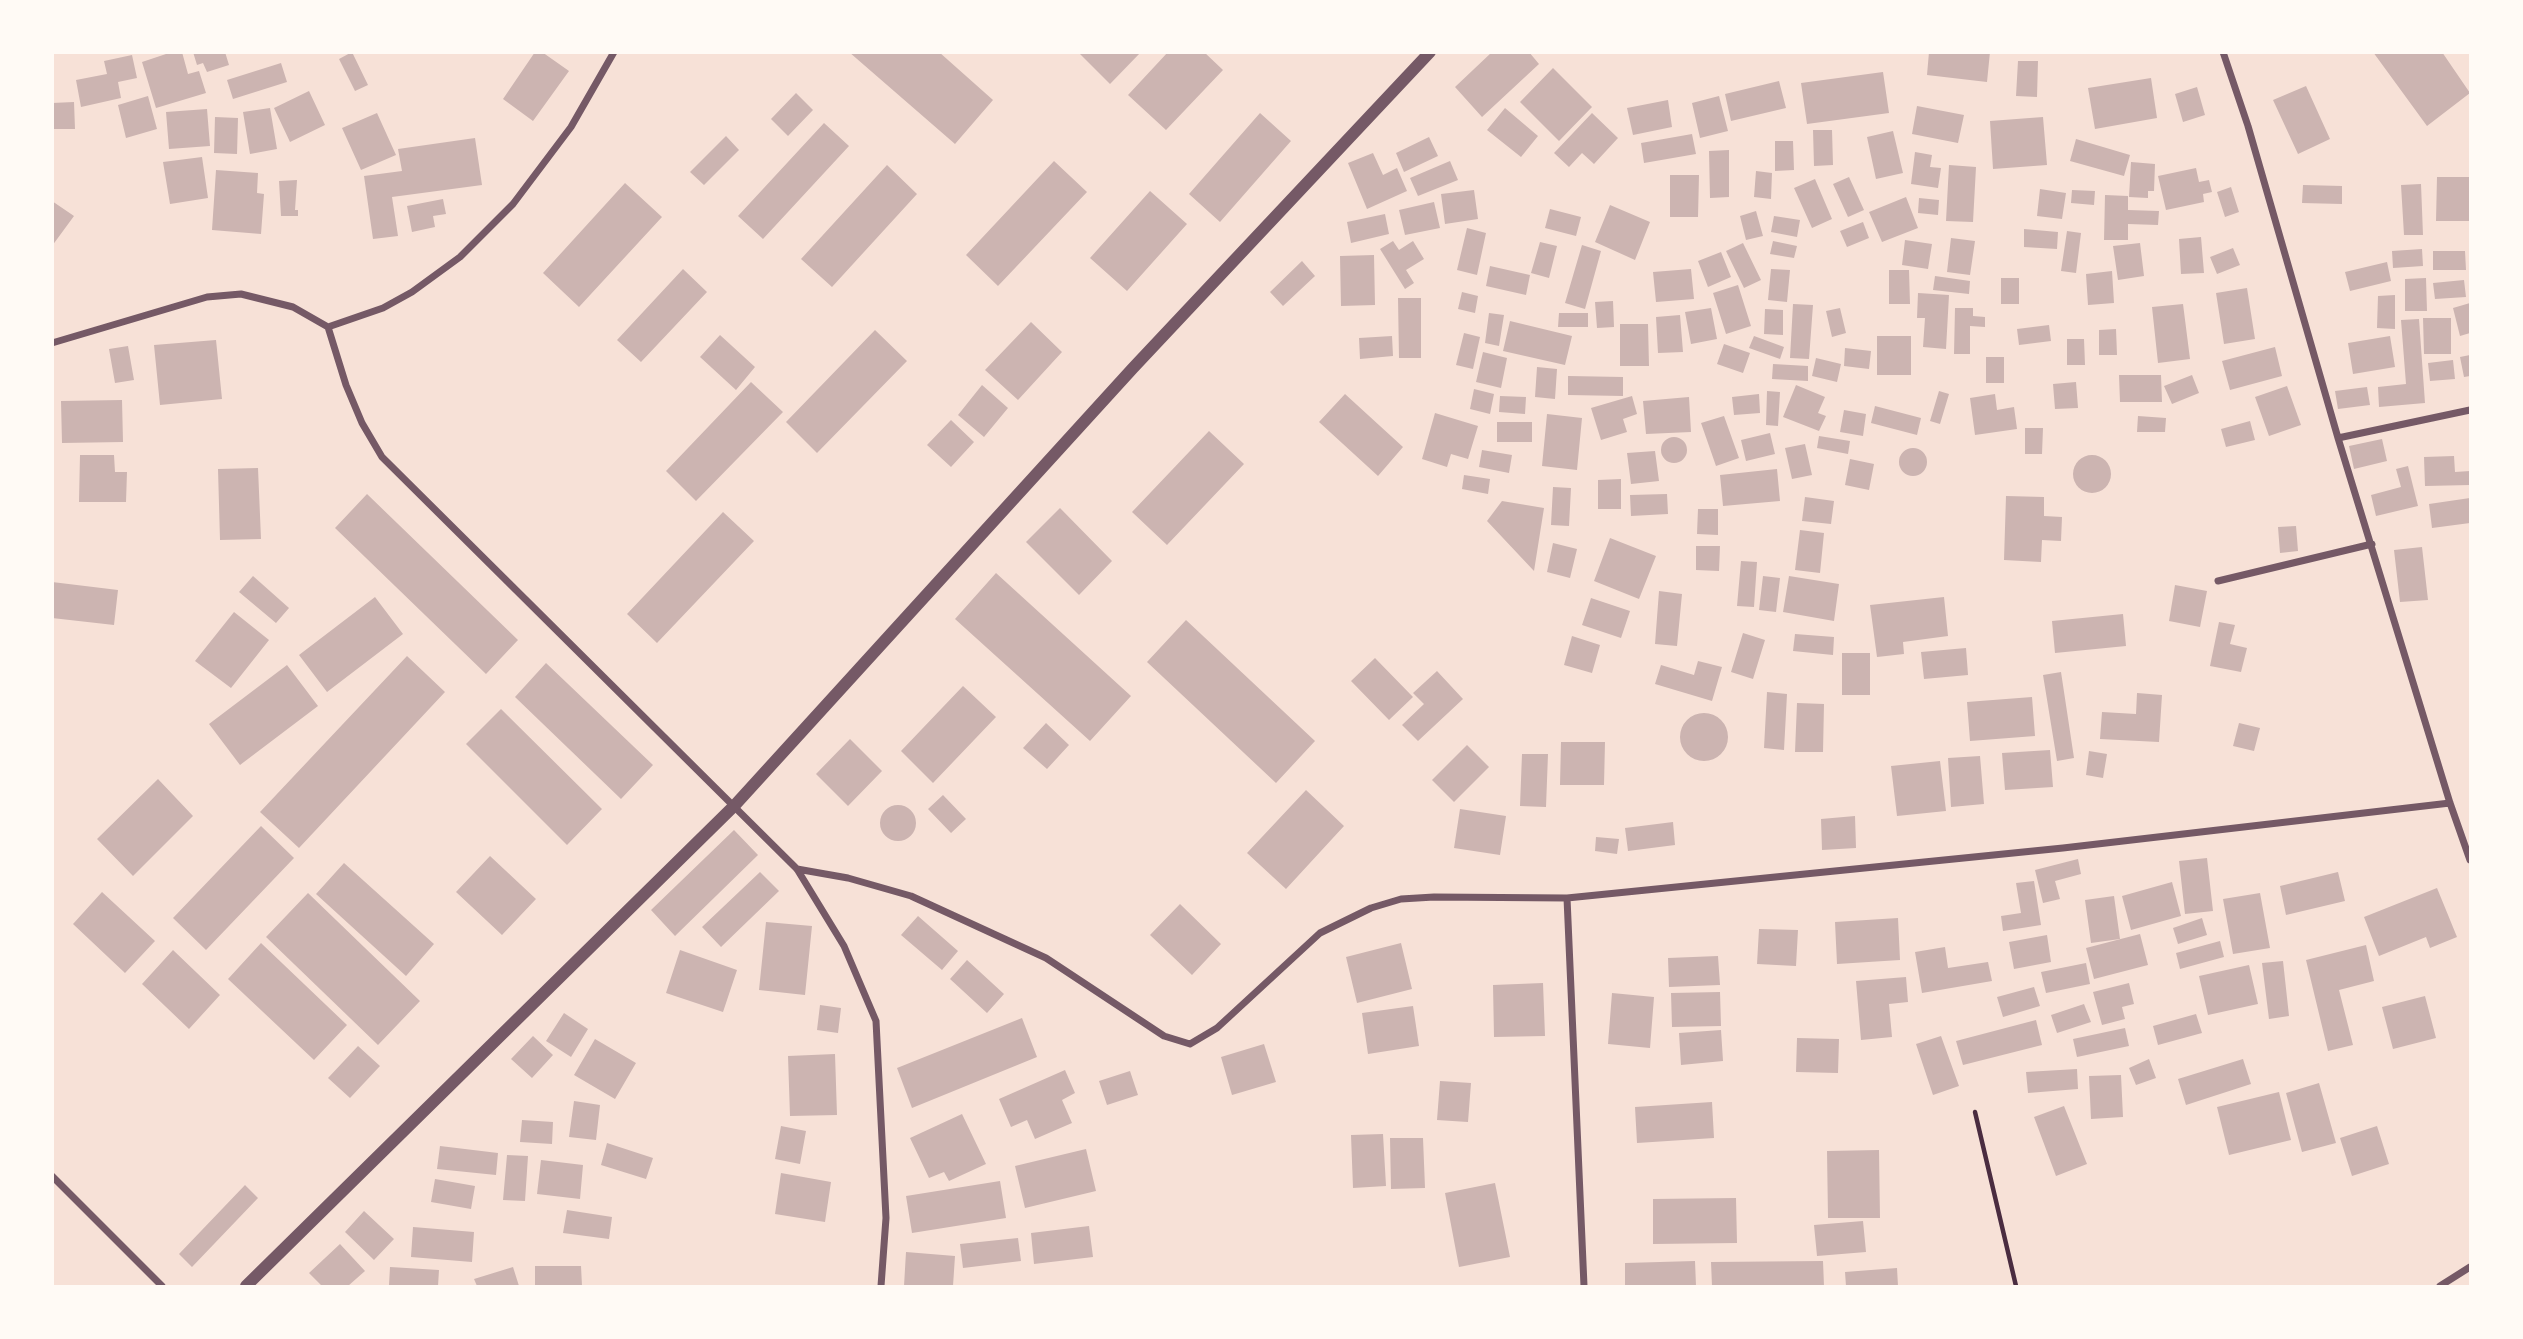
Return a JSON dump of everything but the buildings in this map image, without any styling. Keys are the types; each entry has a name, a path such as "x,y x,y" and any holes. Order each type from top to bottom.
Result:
{"street":[{"path":"328,327 383,308 412,292 460,257 513,204 571,127 614,52"},
{"path":"246,1286 734,805 1133,368 1430,52"},
{"path":"2223,52 2248,126 2338,438 2450,803 2470,857"},
{"path":"52,343 207,298 241,294 293,307 328,327 346,385 362,423 382,457 797,869 844,946 876,1021 886,1218 881,1286"},
{"path":"2338,438 2470,410"},
{"path":"2218,581 2372,544"},
{"path":"797,869 848,878 911,896 1046,958 1164,1036 1190,1044 1217,1028 1320,933 1371,908 1401,899 1567,898 2063,848 2450,803"},
{"path":"1567,898 1584,1286"},
{"path":"52,1176 162,1286"},
{"path":"2440,1286 2470,1267"}],"path":[{"path":"1975,1112 2016,1286"}]}
